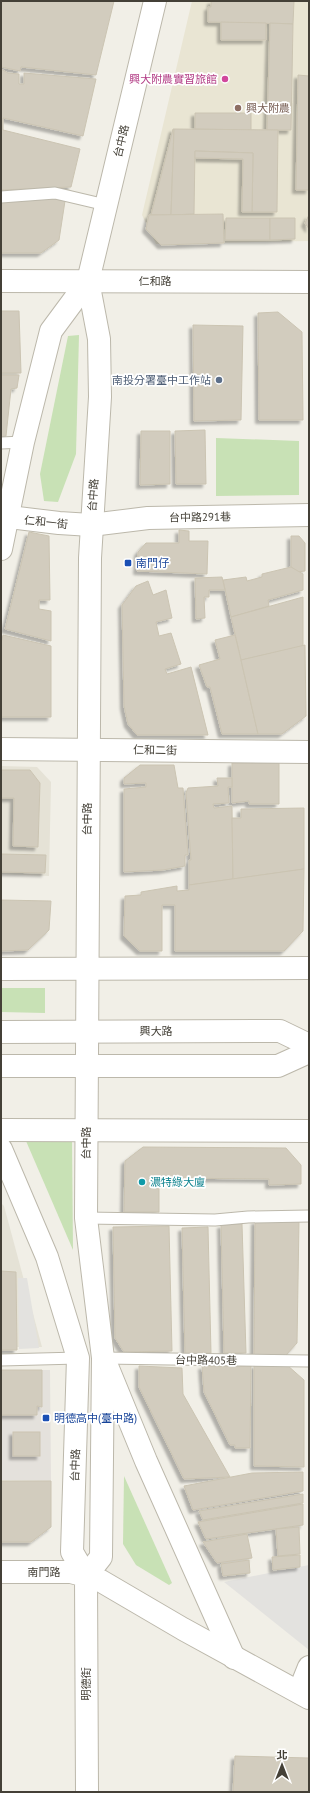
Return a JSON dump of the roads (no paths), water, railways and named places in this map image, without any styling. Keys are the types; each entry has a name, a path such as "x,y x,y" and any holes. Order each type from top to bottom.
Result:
{"street":[{"name":"台中路","path":"1,1149 47,1257 78,1358 72,1552 86,1576 100,1557 103,1358 86,1218 87,750 91,525 100,397 99,346 88,281 154,1"},
{"name":"仁和路","path":"1,281 309,282"},
{"name":"台中路","path":"1,549 5,517 51,331 88,281"},
{"name":"台中路291巷","path":"91,525 148,518 309,515"},
{"name":"仁和一街","path":"5,517 91,525"},
{"name":"仁和二街","path":"1,749 309,752"},
{"path":"1,969 309,968"},
{"name":"興大路","path":"1,1032 280,1031 309,1044"},
{"path":"1,1066 278,1066 309,1052"},
{"path":"1,1130 309,1131"},
{"name":"台中路","path":"103,1358 146,1461 234,1658"},
{"name":"南門路","path":"1,1572 72,1572 86,1576"},
{"path":"86,1576 100,1580 140,1605 234,1658 304,1695 309,1667"},
{"name":"明德街","path":"86,1576 87,1792"}],"lane":[{"path":"1,197 55,193 106,205"},
{"path":"1,443 23,442"},
{"path":"86,1218 215,1220 248,1217 309,1216"},
{"path":"1,1360 78,1358"},
{"name":"台中路405巷","path":"103,1358 309,1361"}],"place":[{"name":"興大附農實習旅館","path":"225,79"},
{"name":"興大附農","path":"238,108"},
{"name":"南投分署臺中工作站","path":"219,380"},
{"name":"南門仔","path":"128,563"},
{"name":"濃特綠大廈","path":"142,1182"},
{"name":"明德高中(臺中路)","path":"46,1418"}]}
